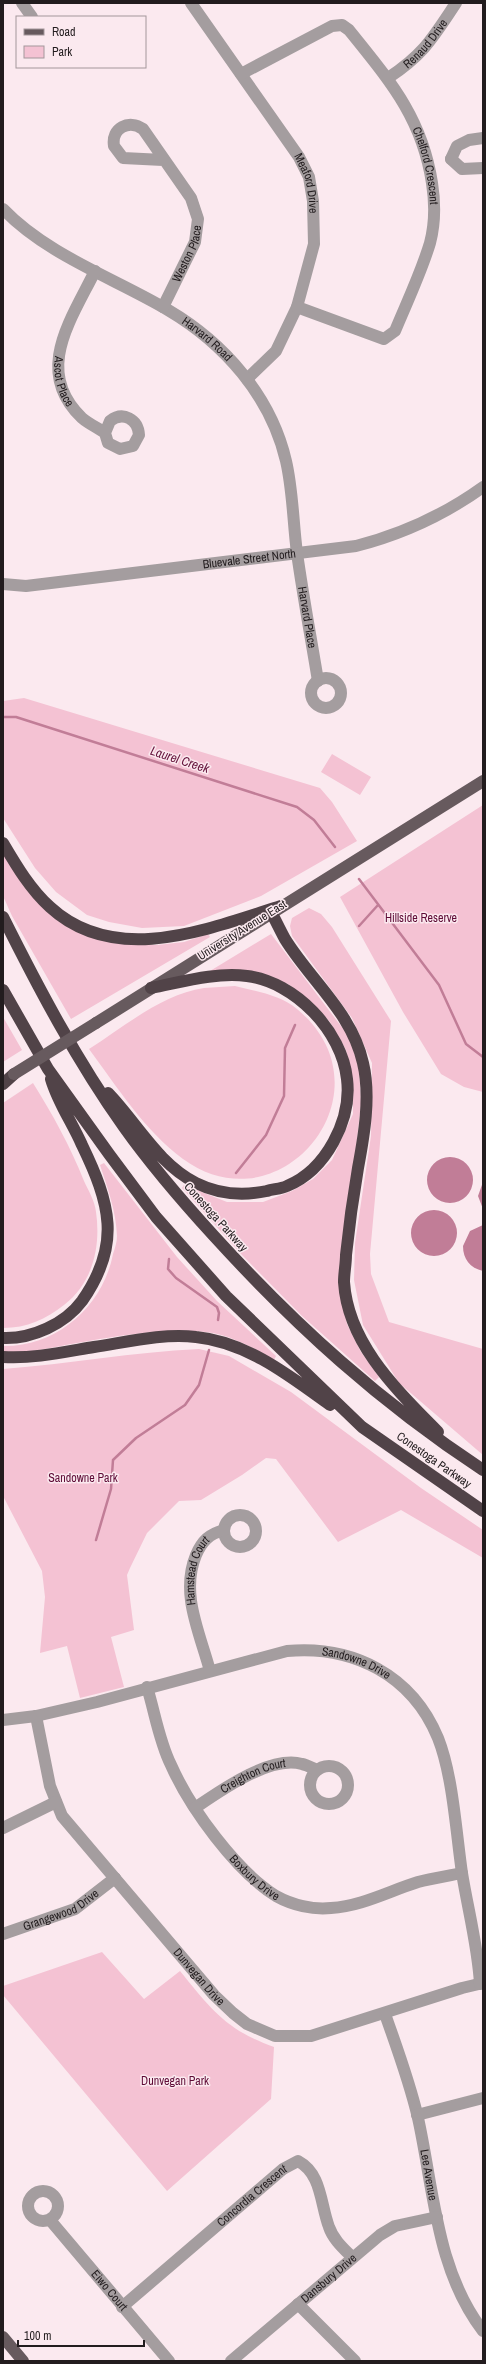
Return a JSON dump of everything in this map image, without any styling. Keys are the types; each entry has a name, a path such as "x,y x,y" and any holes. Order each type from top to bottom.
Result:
{"highway":[{"path":"3,843 18,869 50,907 80,927 114,938 153,940 200,932 276,909 285,939 336,1005 350,1029 364,1063 366,1095 362,1145 352,1203 344,1282 351,1318 373,1359 392,1385 465,1458"},
{"name":"Conestoga Parkway","path":"3,917 34,979 92,1077 124,1127 174,1191 238,1262 325,1350 390,1404 483,1470"},
{"path":"92,1077 125,1110 153,1148 174,1168 196,1183 224,1193 255,1194 287,1186 309,1172 328,1151 339,1132 346,1104 347,1079 337,1045 317,1014 286,989 247,976 212,976 151,988"},
{"name":"Conestoga Parkway","path":"3,990 48,1068 156,1217 226,1296 362,1427 483,1511"},
{"path":"3,1338 13,1338 38,1333 73,1313 97,1280 107,1250 108,1226 104,1197 82,1144 57,1099 48,1068"},
{"path":"3,1083 14,1074"},
{"path":"3,1357 16,1358 151,1338 196,1336 240,1348 274,1365 362,1427"}],"main road":[{"name":"University Avenue East","path":"14,1074 483,781"},
{"path":"3,2337 23,2361"}],"street":[{"path":"22,3 31,16"},
{"name":"Meaford Drive","path":"191,3 298,157 309,177 313,201 314,244 297,307 276,351 247,379"},
{"name":"Renaud Drive","path":"388,78 414,60 428,46 456,3"},
{"name":"Chelford Crescent","path":"241,74 332,26 342,25 349,30 388,78 417,125 429,163 435,201 430,243 395,331 384,339 297,307"},
{"path":"451,160 457,146 469,140 483,138"},
{"name":"Weston Place","path":"163,160 191,198 198,219 195,242 163,307"},
{"path":"429,163 451,160 462,169 483,168"},
{"name":"Harvard Road","path":"3,209 19,226 95,271 192,324 223,350 247,379 263,403 281,443 286,463 297,554"},
{"name":"Ascot Place","path":"95,271 62,338 58,357 58,369 59,381 67,400 83,419 105,433"},
{"name":"Bluevale Street North","path":"3,584 26,586 356,546 404,532 450,509 483,487"},
{"name":"Harvard Place","path":"297,554 318,681"},
{"name":"Hamstead Court","path":"210,1671 190,1605 191,1567 200,1546 212,1533 224,1530"},
{"name":"Sandowne Drive","path":"3,1720 36,1716 287,1651 310,1649 355,1657 374,1665 395,1680 420,1706 438,1739 446,1767 481,1984"},
{"name":"Boxbury Drive","path":"147,1687 170,1764 195,1808 214,1834 259,1884 278,1896 296,1904 314,1909 347,1907 418,1882 462,1873"},
{"name":"Dunvegan Drive","path":"36,1716 50,1786 56,1802 72,1830 115,1878 214,1995 247,2024 275,2036 311,2036 481,1984"},
{"name":"Creighton Court","path":"195,1808 251,1774 282,1763 301,1764 317,1770"},
{"path":"3,1828 56,1802"},
{"name":"Grangewood Drive","path":"3,1934 75,1908 115,1878"},
{"name":"Lee Avenue","path":"385,2014 417,2115 436,2217 448,2265 460,2294 483,2330"},
{"path":"417,2115 483,2098"},
{"name":"Concordia Crescent","path":"122,2307 283,2169 298,2161 308,2167 314,2176 329,2228 335,2239 352,2257"},
{"name":"Dansbury Drive","path":"231,2361 352,2257 380,2235 395,2226 436,2217"},
{"name":"Eiwo Court","path":"50,2220 169,2361"},
{"path":"298,2304 355,2361"}],"green space":[{"path":"24,698 320,788 332,802 357,841 261,896 184,926 142,928 109,922 87,915 56,892 35,868 3,818 3,701"},
{"path":"332,754 371,777 360,795 321,772"},
{"name":"Hillside Reserve","path":"483,805 483,1092 464,1087 441,1074 403,1012 340,897"},
{"path":"3,852 20,880 107,941 132,945 157,945 184,942 208,934 210,937 71,1019 12,916 3,896"},
{"path":"309,908 321,914 332,927 391,1021 370,1254 371,1274 389,1322 483,1349 483,1455 399,1383 363,1325 354,1280 355,1243 371,1136 372,1063 352,1018 292,936 290,926 292,918"},
{"path":"271,934 347,1034 359,1065 361,1104 340,1289 347,1324 361,1352 379,1377 375,1381 302,1316 241,1254 182,1188 184,1185 227,1202 263,1202 292,1191 313,1179 332,1160 353,1114 353,1081 346,1050 330,1022 313,1004 288,984 244,971 210,971"},
{"path":"235,986 276,997 291,1004 297,1009 324,1042 334,1077 330,1111 314,1141 288,1165 256,1177 220,1177 183,1159 156,1135 132,1108 89,1049 144,1012 173,997 188,991 204,988"},
{"path":"3,1017 22,1050 3,1062"},
{"path":"33,1083 61,1131 93,1200 97,1225 96,1251 93,1263 82,1286 64,1305 36,1322 12,1328 3,1328 3,1103"},
{"path":"104,1163 177,1257 217,1301 276,1356 274,1360 229,1337 213,1333 192,1331 143,1333 92,1340 22,1353 3,1353 3,1346 23,1344 42,1339 59,1331 74,1320 88,1306 99,1290 108,1273 117,1236 109,1191 100,1165"},
{"name":"Sandowne Park","path":"199,1349 229,1356 291,1392 421,1488 483,1530 483,1558 401,1510 338,1542 276,1459 266,1458 242,1475 201,1500 179,1501 147,1533 127,1575 134,1630 111,1637 124,1687 80,1698 67,1646 40,1653 45,1597 42,1571 3,1496 3,1369"},
{"name":"Dunvegan Park","path":"102,1952 144,1999 180,1971 201,1997 231,2026 274,2047 271,2099 167,2191 3,1995 3,1986"}],"shaded area":[{"path":"445,1157 455,1157 463,1161 469,1167 473,1175 473,1185 469,1193 463,1199 455,1203 445,1203 437,1199 431,1193 427,1185 427,1175 431,1167 437,1161"},
{"path":"483,1182 483,1209 478,1196"},
{"path":"429,1210 439,1210 447,1214 453,1220 457,1228 457,1238 453,1246 447,1252 439,1256 429,1256 421,1252 415,1246 411,1238 411,1228 415,1220 421,1214"},
{"path":"483,1225 483,1271 474,1268 468,1262 464,1255 463,1246 470,1231"}],"waterway":[{"name":"Laurel Creek","path":"3,717 16,717 297,807 314,820 335,847"},
{"path":"359,879 439,985 466,1044 483,1057"},
{"path":"359,926 378,905"},
{"path":"236,1173 266,1135 284,1096 285,1048 295,1025"},
{"path":"169,1259 168,1269 176,1278 217,1307 219,1313 218,1320"},
{"path":"96,1540 111,1489 113,1460 136,1438 185,1405 199,1385 209,1350"}]}
